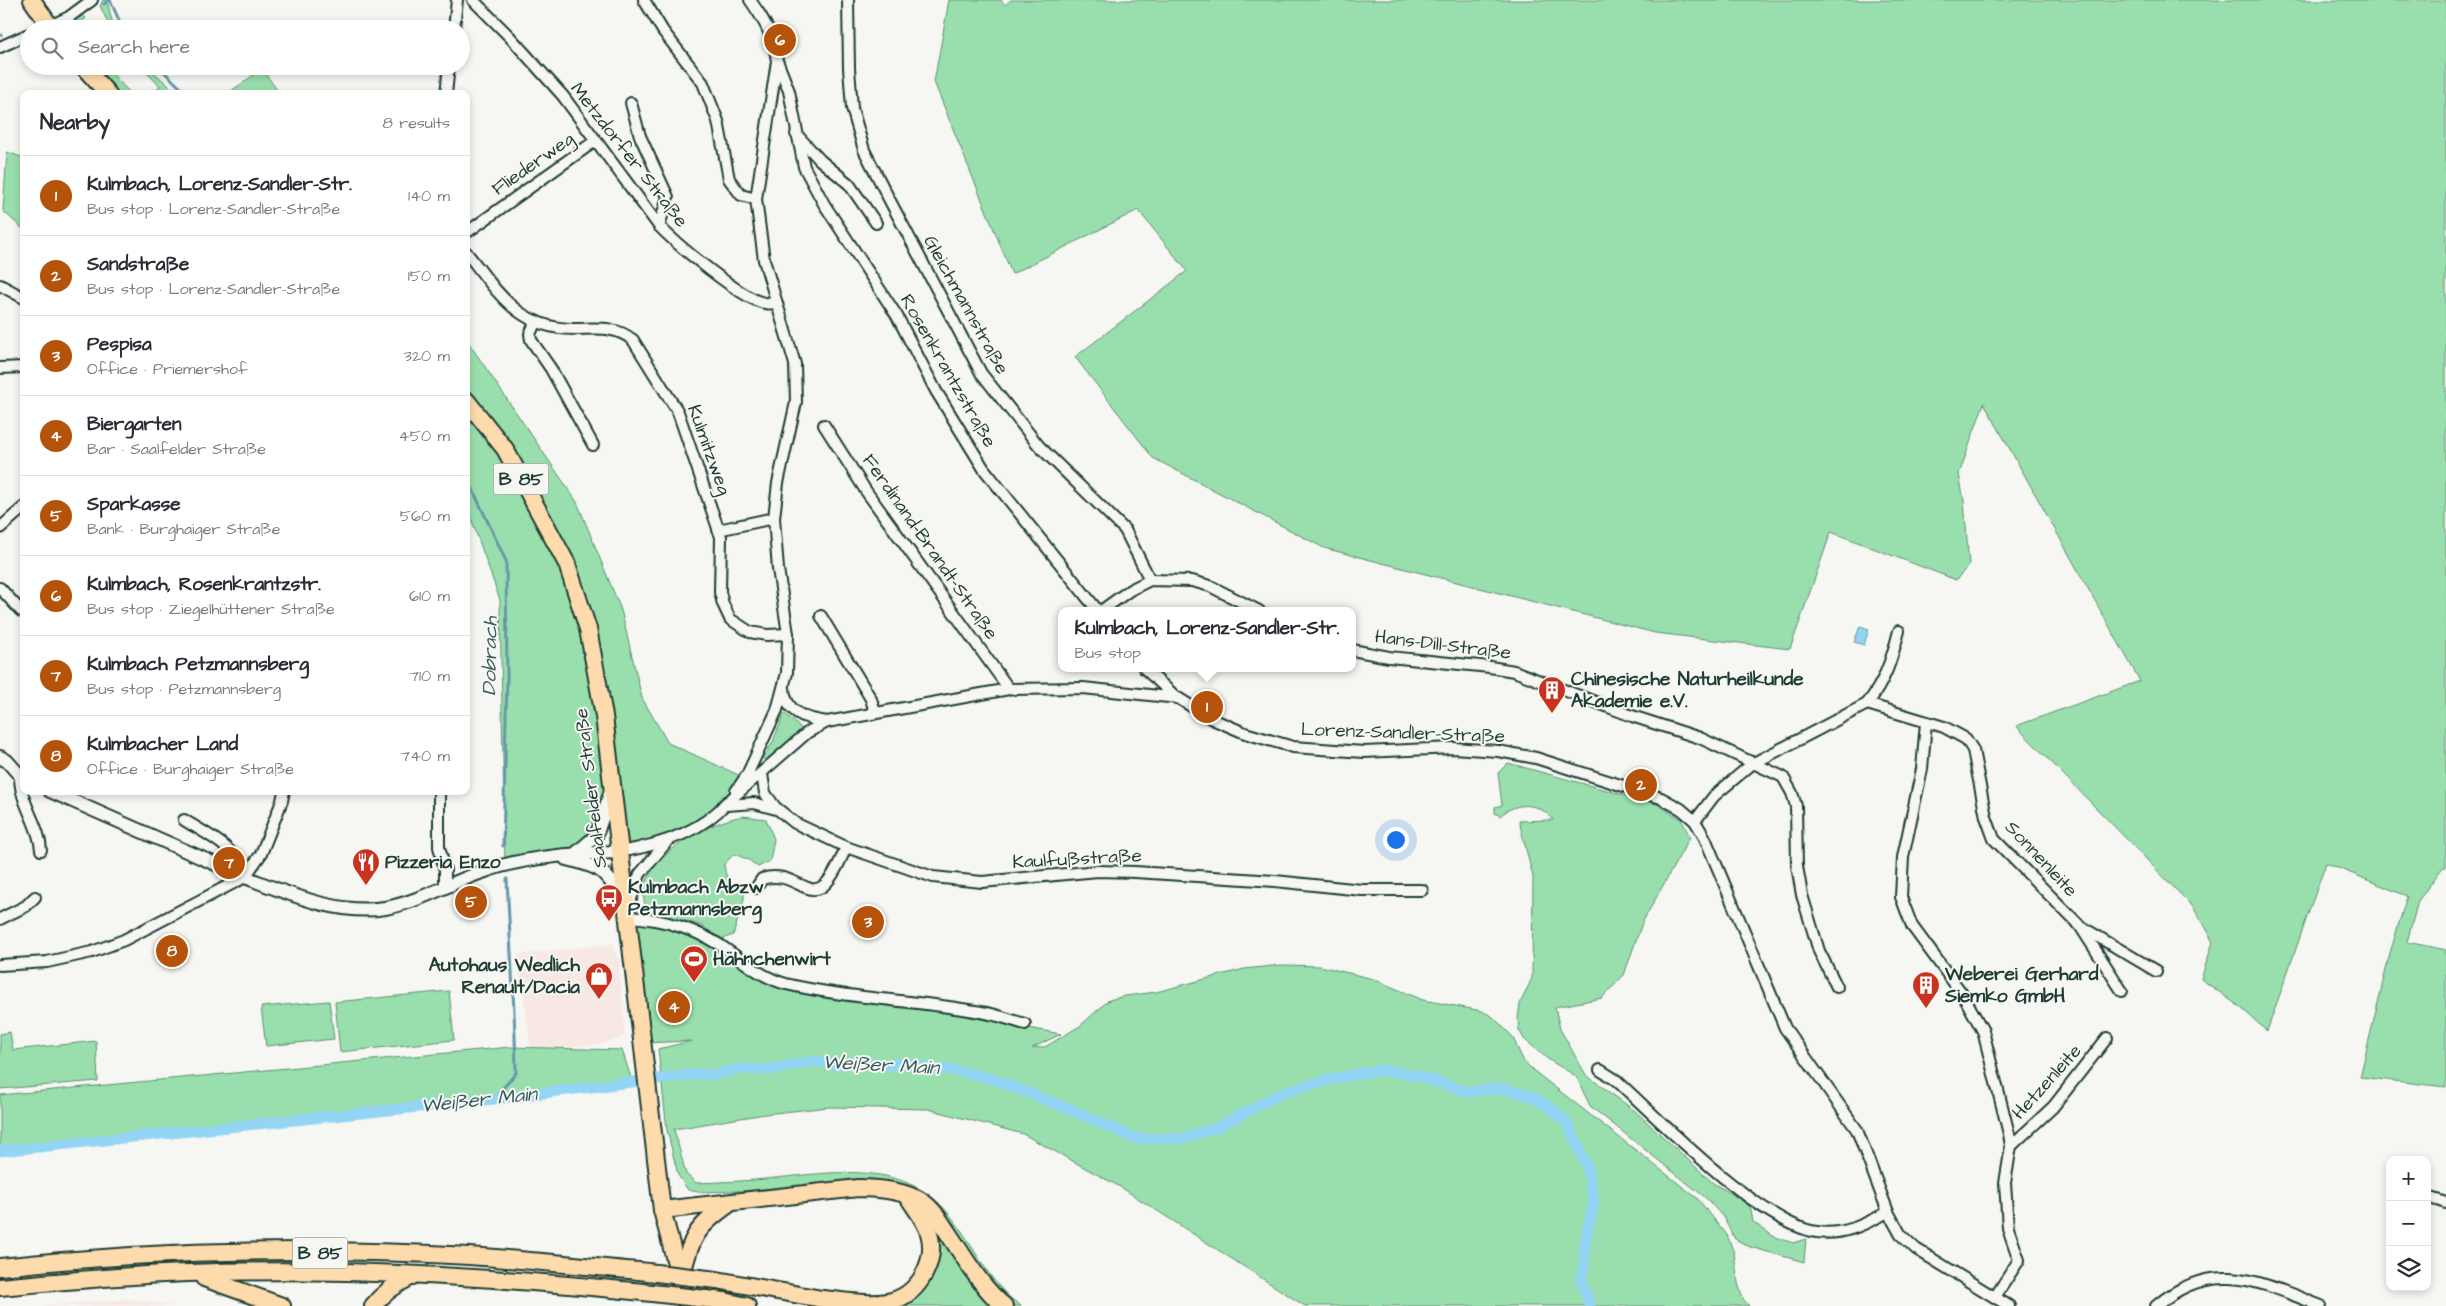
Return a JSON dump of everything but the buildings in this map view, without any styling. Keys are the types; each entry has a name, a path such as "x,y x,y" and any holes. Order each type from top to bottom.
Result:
{"main road":[{"path":"32,0 44,20"},
{"path":"91,75 104,90"},
{"name":"Saalfelder Straße","path":"470,405 505,450 567,564 578,592 588,629 604,716 611,790 662,1210 686,1305"},
{"path":"662,1210 858,1188 879,1188 906,1195 921,1202 936,1214 976,1274 1004,1306"},
{"path":"823,1299 871,1304 893,1301 914,1287 923,1277 929,1263 932,1246 923,1218 906,1195"},
{"path":"680,1280 693,1237 709,1218 731,1203"},
{"name":"B 85","path":"0,1267 58,1260 266,1251 469,1256 717,1280 823,1299"},
{"path":"190,1273 282,1306"},
{"path":"0,1287 190,1273 414,1275 525,1281 643,1292 747,1306"},
{"path":"373,1306 380,1296 394,1285 414,1275"},
{"path":"823,1299 852,1306"}],"street":[{"path":"64,20 92,0"},
{"path":"455,20 457,0"},
{"name":"Metzdorfer Straße","path":"474,0 510,36 563,96 659,226 674,243 734,288 763,304 776,303"},
{"path":"644,0 662,31 703,83 718,121 729,179 741,194 756,200"},
{"path":"59,795 245,877 321,902 344,908 366,909 384,908 413,900 489,869 575,854 619,852 666,842 700,823 724,806 738,789 749,770 778,710 784,686 788,634 778,569 774,518 778,483 796,402 795,364 764,260 756,200 777,61 772,39 761,15 750,0"},
{"name":"Gleichmannstraße","path":"848,0 849,68 852,108 864,150 888,199 980,373 1039,446 1125,530 1150,580"},
{"path":"0,47 20,38"},
{"name":"Rosenkrantzstraße","path":"777,61 789,91 795,133 809,178 897,316 936,391 984,469 1096,607"},
{"path":"446,90 448,75"},
{"path":"631,103 640,136 668,197 659,226"},
{"path":"795,133 820,160 849,184 876,223"},
{"name":"Fliederweg","path":"470,230 596,141"},
{"name":"Kulmitzweg","path":"470,257 510,308 536,321 573,329 594,328 614,330 624,333 632,340 678,412 718,530 722,555 720,592 730,619 750,632 767,635 788,634"},
{"path":"0,285 20,296"},
{"path":"536,321 530,334 531,340 551,368 593,445"},
{"path":"0,368 20,367"},
{"name":"Ferdinand-Brandt-Straße","path":"824,425 866,491 1009,688"},
{"path":"0,528 20,510"},
{"path":"718,530 774,518"},
{"path":"1105,607 1130,590 1150,580 1192,582 1210,586 1251,607"},
{"path":"0,588 20,610"},
{"path":"821,616 871,699 875,712"},
{"path":"1695,821 1714,796 1752,764 1867,704 1878,690 1891,662 1899,631"},
{"name":"Hans-Dill-Straße","path":"1356,651 1389,657 1490,666 1514,671 1632,716 1700,738 1733,752 1752,764 1774,771 1783,777 1796,806 1797,866 1802,895 1819,951 1837,987"},
{"path":"1149,672 1178,698"},
{"name":"Lorenz-Sandler-Straße","path":"784,686 785,693 793,710 806,718 827,722"},
{"name":"Lorenz-Sandler-Straße","path":"724,806 808,732 827,722 1009,688 1083,688 1178,698 1212,719 1245,733 1293,747 1364,752 1453,748 1498,751 1536,758 1661,798 1681,809 1695,821 1705,838 1785,1028 1857,1130 1888,1212 1901,1235 1916,1249 2009,1306"},
{"path":"1867,704 1926,722 1922,769 1903,857 1901,897 1912,926 1963,995 1983,1031 1999,1089 2011,1146 2005,1183 2008,1228 2019,1260 1995,1297"},
{"name":"Sonnenleite","path":"1926,722 1944,727 1966,739 1973,750 1981,799 1994,838 2080,926 2156,971"},
{"path":"0,757 7,761 20,777"},
{"path":"749,770 762,774"},
{"name":"Kaulfußstraße","path":"762,774 765,793 778,810"},
{"path":"575,854 596,836 611,790"},
{"path":"23,795 33,826 41,837 42,850"},
{"path":"0,965 47,962 92,952 124,940 245,877 262,854 283,795"},
{"path":"439,795 438,846 445,870 445,886"},
{"name":"Kaulfußstraße","path":"724,806 735,803 754,803 778,810 819,836 846,848 934,877 959,882 982,882 1098,871 1275,881 1362,890 1422,890"},
{"path":"184,820 229,849 242,864 245,877"},
{"path":"627,912 640,874 666,842"},
{"path":"756,888 762,879 768,876 778,877 804,887 817,889 830,882 846,848"},
{"path":"556,857 601,869 612,881 627,912 673,924 701,935 729,951 753,970 784,983 867,997 982,1012 1025,1024"},
{"path":"0,919 26,906 34,897"},
{"path":"2080,926 2122,991"},
{"name":"Hetzenleite","path":"2011,1146 2053,1106 2107,1038"},
{"path":"1600,1070 1616,1080 1727,1180 1767,1210 1795,1226 1816,1232 1849,1231 1888,1212"},
{"path":"2431,1198 2446,1203"},
{"path":"2156,1306 2176,1291 2193,1282 2223,1278 2257,1282 2321,1306"}],"shaded area":[{"path":"612,944 619,962 625,1036 603,1044 531,1050 518,955"},
{"path":"127,1299 175,1306 41,1306"}],"green space":[{"path":"103,0 107,0 112,20 107,20 100,6"},
{"path":"949,0 1001,0 1005,5 1011,0 2446,0 2446,867 2443,867 2418,901 2407,942 2446,950 2446,1087 2360,1077 2390,953 2407,896 2326,863 2267,1031 2240,1007 2201,979 2213,942 2193,907 2016,726 2140,681 1984,403 1959,474 1964,501 1969,565 1956,580 1831,532 1790,649 1655,633 1324,548 1153,458 1075,357 1187,271 1138,210 1012,274 934,82"},
{"path":"83,15 86,18 84,20 73,20"},
{"path":"100,75 113,75 127,90 114,90"},
{"path":"149,75 157,75 174,90 156,90 160,86"},
{"path":"254,75 266,75 277,90 233,90"},
{"path":"7,152 20,157 20,226 3,211"},
{"path":"470,345 577,502 621,610 642,698 668,743 743,777 723,806 667,842 619,852 610,796 596,836 556,857 505,866 500,600 470,515"},
{"path":"784,713 803,730 765,762 763,758 773,742"},
{"path":"1508,763 1657,804 1681,819 1690,837 1642,923 1624,975 1602,998 1555,1007 1560,1029 1586,1075 1635,1111 1713,1183 1750,1205 1753,1222 1773,1236 1793,1243 1806,1239 1804,1262 1750,1247 1735,1239 1723,1217 1706,1198 1590,1106 1576,1076 1549,1060 1524,1039 1519,1030 1518,1019 1520,1004 1532,978 1533,877 1519,821 1553,820 1541,810 1528,806 1513,808 1500,816 1495,813 1495,807 1502,805 1498,773"},
{"path":"743,816 766,819 774,839 770,861 758,867 749,860 734,854 724,864 729,881 744,890 744,900 733,935 722,939 700,925 646,911 643,897 644,888 649,875 658,862 670,851 699,832 729,819"},
{"path":"627,917 669,924 784,983 1061,1034 1032,1048 1045,1047 1080,1026 1109,1000 1156,992 1244,969 1282,965 1320,966 1373,979 1423,1000 1482,1011 1493,1017 1512,1036 1524,1062 1697,1198 1727,1235 1734,1253 1738,1283 1743,1299 1749,1306 1305,1306 1122,1188 1023,1134 928,1109 829,1107 765,1114 674,1129 686,1174 696,1183 845,1173 891,1177 912,1185 931,1197 949,1214 990,1275 1009,1297 1021,1306 1011,1306 895,1183 861,1180 741,1191 698,1192 688,1190 678,1175 667,1130 658,1049 692,1041 641,1043"},
{"path":"449,991 454,1040 340,1052 335,1002"},
{"path":"329,1001 334,1039 266,1046 261,1007"},
{"path":"10,1032 13,1050 96,1041 98,1081 0,1089 0,1034"},
{"path":"511,1047 622,1050 632,1081 0,1150 0,1095"},
{"path":"937,1224 997,1306 892,1306 901,1303 936,1236"}],"water":[{"path":"1860,626 1869,629 1864,645 1854,642"}],"waterway":[{"path":"104,4 109,0"},
{"name":"Dobrach","path":"110,0 119,20"},
{"name":"Dobrach","path":"167,75 183,90"},
{"name":"Dobrach","path":"470,484 506,561 507,677 503,846"},
{"name":"Dobrach","path":"494,1099 516,1073 507,879"},
{"name":"Weißer Main","path":"0,1151 494,1099 697,1074 714,1075 737,1069 768,1070 814,1061 837,1065 863,1062 887,1065 901,1063 932,1069 954,1070 993,1079 1079,1113 1136,1139 1184,1138 1218,1127 1280,1094 1336,1078 1383,1070 1418,1076 1468,1092 1501,1088 1533,1097 1552,1109 1568,1124 1587,1166 1594,1203 1585,1241 1584,1269 1581,1280 1590,1306"}],"place":[{"name":"Kulmbach, Rosenkrantzstr.","path":"780,40"},
{"name":"Kulmbach, Lorenz-Sandler-Str.","path":"1207,707"},
{"name":"Chinesische Naturheilkunde Akademie e.V.","path":"1552,714"},
{"name":"Sandstraße","path":"1641,785"},
{"name":"Kulmbach Petzmannsberg","path":"229,863"},
{"name":"Pizzeria Enzo","path":"366,886"},
{"name":"Sparkasse","path":"471,902"},
{"name":"Kulmbach Abzw Petzmannsberg","path":"609,922"},
{"name":"Pespisa","path":"868,922"},
{"name":"Kulmbacher Land","path":"172,951"},
{"name":"Hähnchenwirt","path":"694,983"},
{"name":"Autohaus Wedlich Renault/Dacia","path":"599,1000"},
{"name":"Biergarten","path":"674,1007"},
{"name":"Weberei Gerhard Siemko GmbH","path":"1926,1009"}]}
